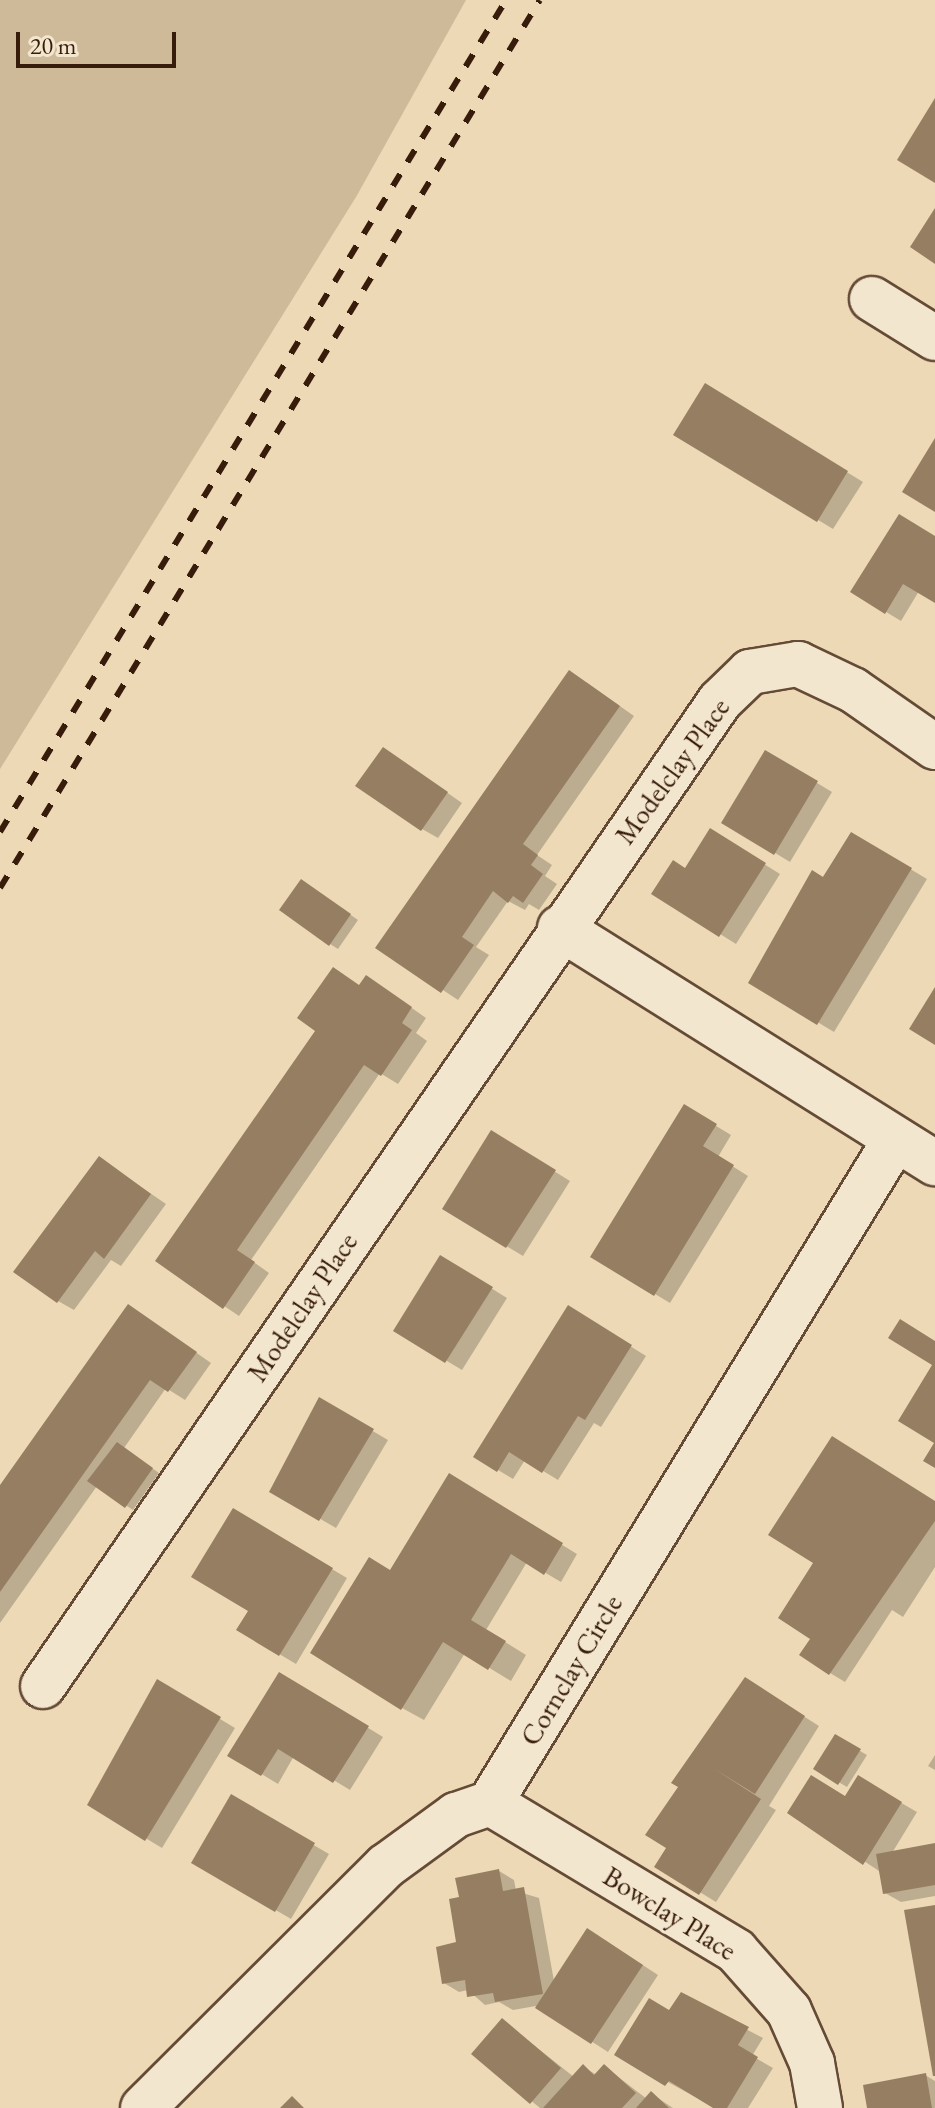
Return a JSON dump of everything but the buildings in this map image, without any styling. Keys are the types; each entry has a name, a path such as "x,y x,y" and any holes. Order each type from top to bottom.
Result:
{"street":[{"path":"872,299 935,338"},
{"name":"Modelclay Place","path":"43,1686 560,928 720,701 750,672 798,664 853,690 935,747"},
{"path":"560,928 935,1163"},
{"name":"Cornclay Circle","path":"490,1803 895,1140"},
{"path":"143,2108 386,1866 456,1815 490,1803"},
{"name":"Bowclay Place","path":"490,1803 736,1951 789,2011 812,2063 820,2108"}],"shaded area":[{"path":"0,0 466,0 356,197 0,769"}],"railway":[{"path":"0,832 506,0"},
{"path":"0,888 540,0"}]}
